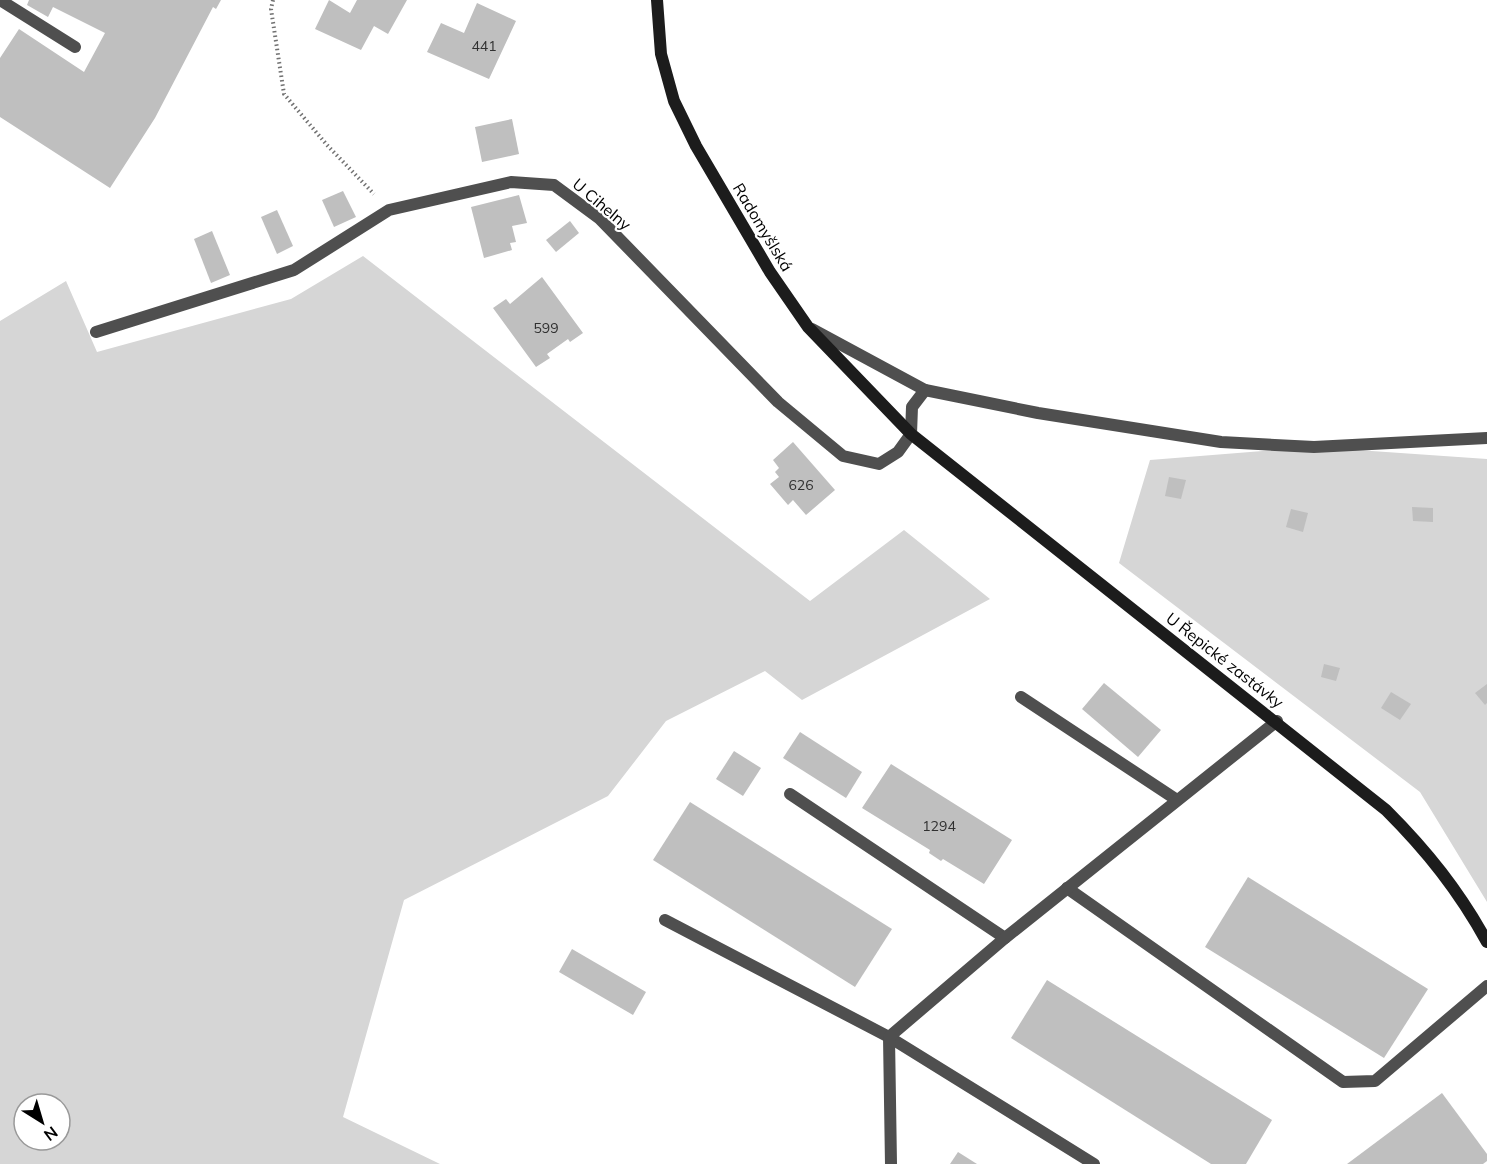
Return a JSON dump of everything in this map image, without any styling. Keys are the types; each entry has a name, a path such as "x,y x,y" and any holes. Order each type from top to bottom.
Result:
{"main road":[{"name":"Radomyšlská","path":"657,0 661,54 674,101 696,147 770,272 808,327 911,434"},
{"name":"U Řepické zastávky","path":"911,434 1386,810 1426,850 1468,907 1487,942"}],"street":[{"path":"0,0 75,47"},
{"name":"U Cihelny","path":"96,332 294,270 389,210 511,183 554,186 600,219 778,402 843,456 879,464 898,452 911,434"},
{"path":"808,327 925,390 1038,413 1221,442 1314,447 1487,438"},
{"path":"911,434 912,407 925,390"},
{"path":"1021,697 1177,800"},
{"path":"889,1037 1005,938 1276,721"},
{"path":"790,794 1005,938"},
{"path":"1067,888 1343,1082 1375,1081 1487,986"},
{"path":"665,920 889,1037 1094,1164"},
{"path":"889,1037 891,1164"}],"path":[{"path":"273,0 271,9 284,94 327,145 389,210"}],"shaded area":[{"path":"363,256 810,601 904,530 990,599 802,700 765,671 666,721 608,796 404,900 343,1117 440,1164 0,1164 0,321 66,281 97,352 291,299"},
{"path":"1314,447 1487,459 1487,902 1420,792 1119,563 1150,460"}],"building":[{"path":"29,0 221,0 216,9 213,7 155,118 110,188 0,117 0,58 19,29 84,72 105,33 53,7 48,17 27,5"},
{"path":"329,0 350,13 357,0 407,0 388,34 374,26 361,50 315,29"},
{"path":"477,3 516,21 489,79 427,52 441,23 464,33"},
{"path":"512,119 519,154 482,162 475,127"},
{"path":"343,191 356,217 334,227 322,200"},
{"path":"519,195 527,223 512,226 516,242 510,243 512,250 484,258 471,207"},
{"path":"277,210 293,246 277,254 261,217"},
{"path":"570,221 579,233 556,252 546,240"},
{"path":"212,231 230,275 211,283 194,239"},
{"path":"542,277 583,333 570,342 568,339 547,354 550,358 536,367 493,308 506,299 510,304"},
{"path":"793,442 835,490 806,515 793,500 788,505 770,484 779,477 775,472 779,468 773,460"},
{"path":"1169,477 1186,480 1181,499 1165,496"},
{"path":"1412,507 1433,508 1433,522 1413,521"},
{"path":"1291,509 1308,513 1303,532 1286,527"},
{"path":"1324,664 1340,668 1336,681 1321,677"},
{"path":"1104,683 1161,730 1138,757 1082,709"},
{"path":"1487,684 1487,703 1485,705 1475,693"},
{"path":"1391,692 1411,704 1400,720 1381,708"},
{"path":"800,732 862,772 846,798 783,758"},
{"path":"734,751 761,768 743,796 716,779"},
{"path":"891,764 1012,840 984,884 943,859 941,861 929,853 930,850 862,808"},
{"path":"690,802 892,929 855,987 653,860"},
{"path":"1248,877 1428,989 1384,1058 1205,947"},
{"path":"572,949 646,992 633,1015 559,972"},
{"path":"1047,980 1272,1120 1246,1164 1211,1164 1011,1038"},
{"path":"1442,1093 1487,1154 1487,1161 1483,1164 1347,1164"},
{"path":"958,1152 977,1164 950,1164"}]}
